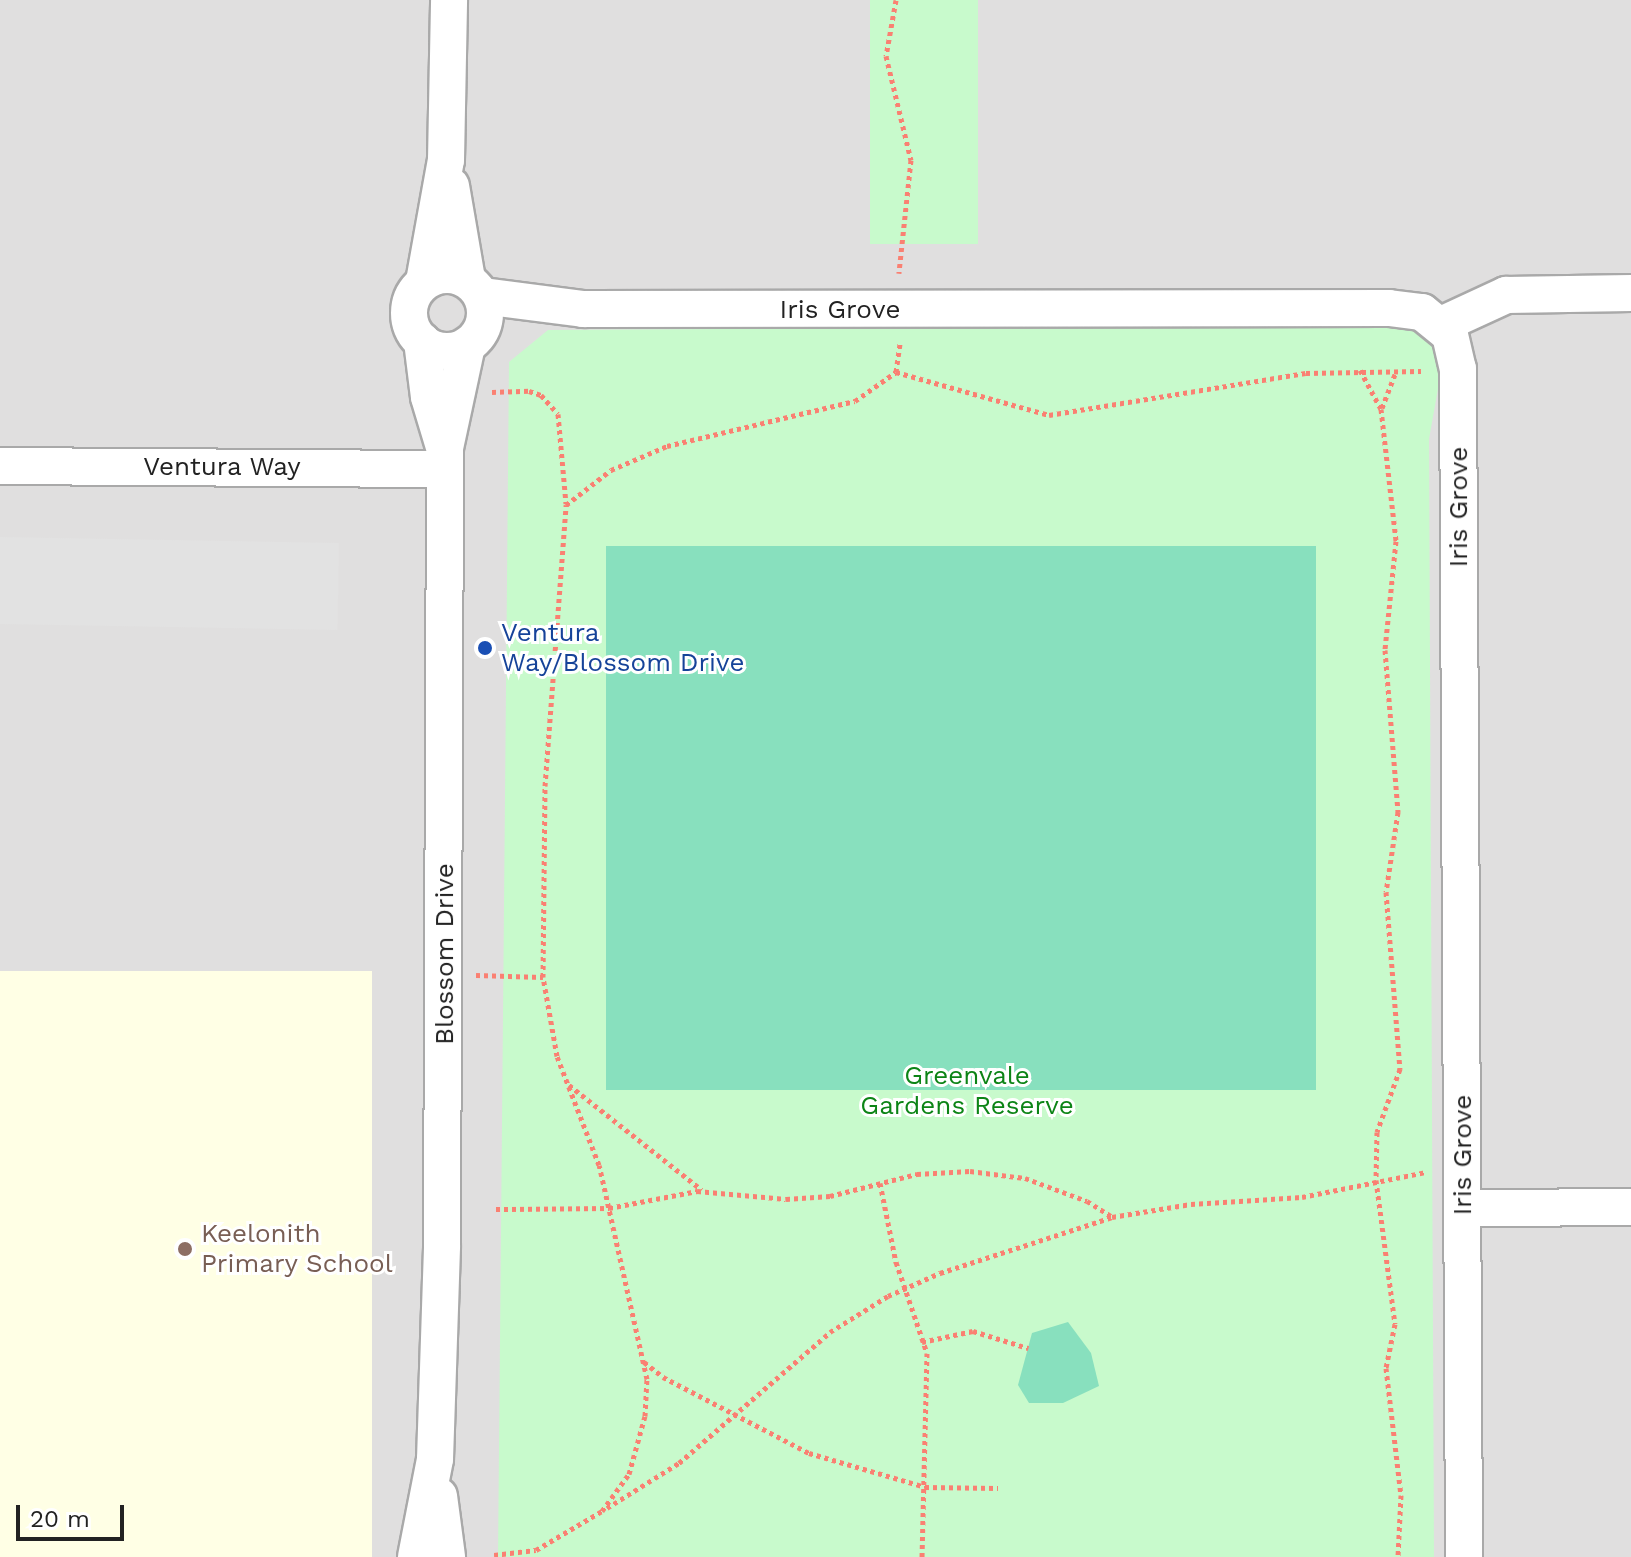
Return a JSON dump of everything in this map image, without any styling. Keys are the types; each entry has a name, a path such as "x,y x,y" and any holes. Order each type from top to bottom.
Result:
{"street":[{"name":"Blossom Drive","path":"424,282 446,160 449,0"},
{"name":"Blossom Drive","path":"446,160 474,313 445,459 445,975 435,1459 447,1557"},
{"path":"445,274 474,313 444,351 422,341 409,311 424,282 445,274"},
{"path":"1441,325 1506,295 1631,293"},
{"name":"Iris Grove","path":"474,313 583,309 1389,308 1422,312 1441,325 1454,344 1458,369 1464,1557"},
{"name":"Blossom Drive","path":"422,341 429,397 445,459"},
{"name":"Ventura Way","path":"0,466 445,459"},
{"path":"1464,1208 1631,1207"},
{"name":"Blossom Drive","path":"416,1557 435,1459"}],"path":[{"path":"896,0 886,56 911,160 901,228 896,372"},
{"path":"566,505 635,459 706,436 839,407 896,372 1049,415 1306,373 1458,369"},
{"path":"1360,370 1381,409 1396,541 1385,650 1398,812 1386,892 1400,1069 1377,1132 1376,1180 1395,1324 1386,1368 1401,1495 1398,1557"},
{"path":"1381,409 1396,371"},
{"path":"457,392 529,391 541,395 558,414 566,505 545,786 543,977 557,1056 599,1165 643,1361 645,1416 639,1446 629,1474 602,1511"},
{"path":"445,975 543,977"},
{"path":"568,1084 704,1192"},
{"path":"494,1555 536,1550 679,1463 830,1332 904,1289 1016,1244 1112,1217 1191,1204 1302,1197 1376,1180 1463,1170"},
{"path":"496,1209 609,1208 704,1192 786,1199 830,1196 917,1174 1005,1174 1058,1189 1112,1217"},
{"path":"880,1183 904,1289 922,1342 928,1395 922,1557"},
{"path":"922,1342 973,1331 1028,1348"},
{"path":"643,1361 663,1377 809,1453 925,1487 998,1488"}],"shaded area":[{"path":"0,0 1631,0 1631,1557 0,1557"},
{"path":"0,537 339,543 337,630 0,624"},
{"name":"Keelonith Primary School","path":"0,971 372,971 372,1557 0,1557"}],"green space":[{"path":"870,0 978,0 978,244 870,244"},
{"name":"Greenvale Gardens Reserve","path":"1395,320 1431,336 1441,372 1429,439 1434,1557 498,1557 509,362 548,330 1342,325"},
{"path":"606,546 1316,546 1316,1090 606,1090"},
{"path":"1068,1322 1091,1353 1099,1386 1063,1403 1029,1403 1018,1385 1032,1333"}],"place":[{"name":"Ventura Way/Blossom Drive","path":"485,648"},
{"name":"Keelonith Primary School","path":"185,1249"}]}
